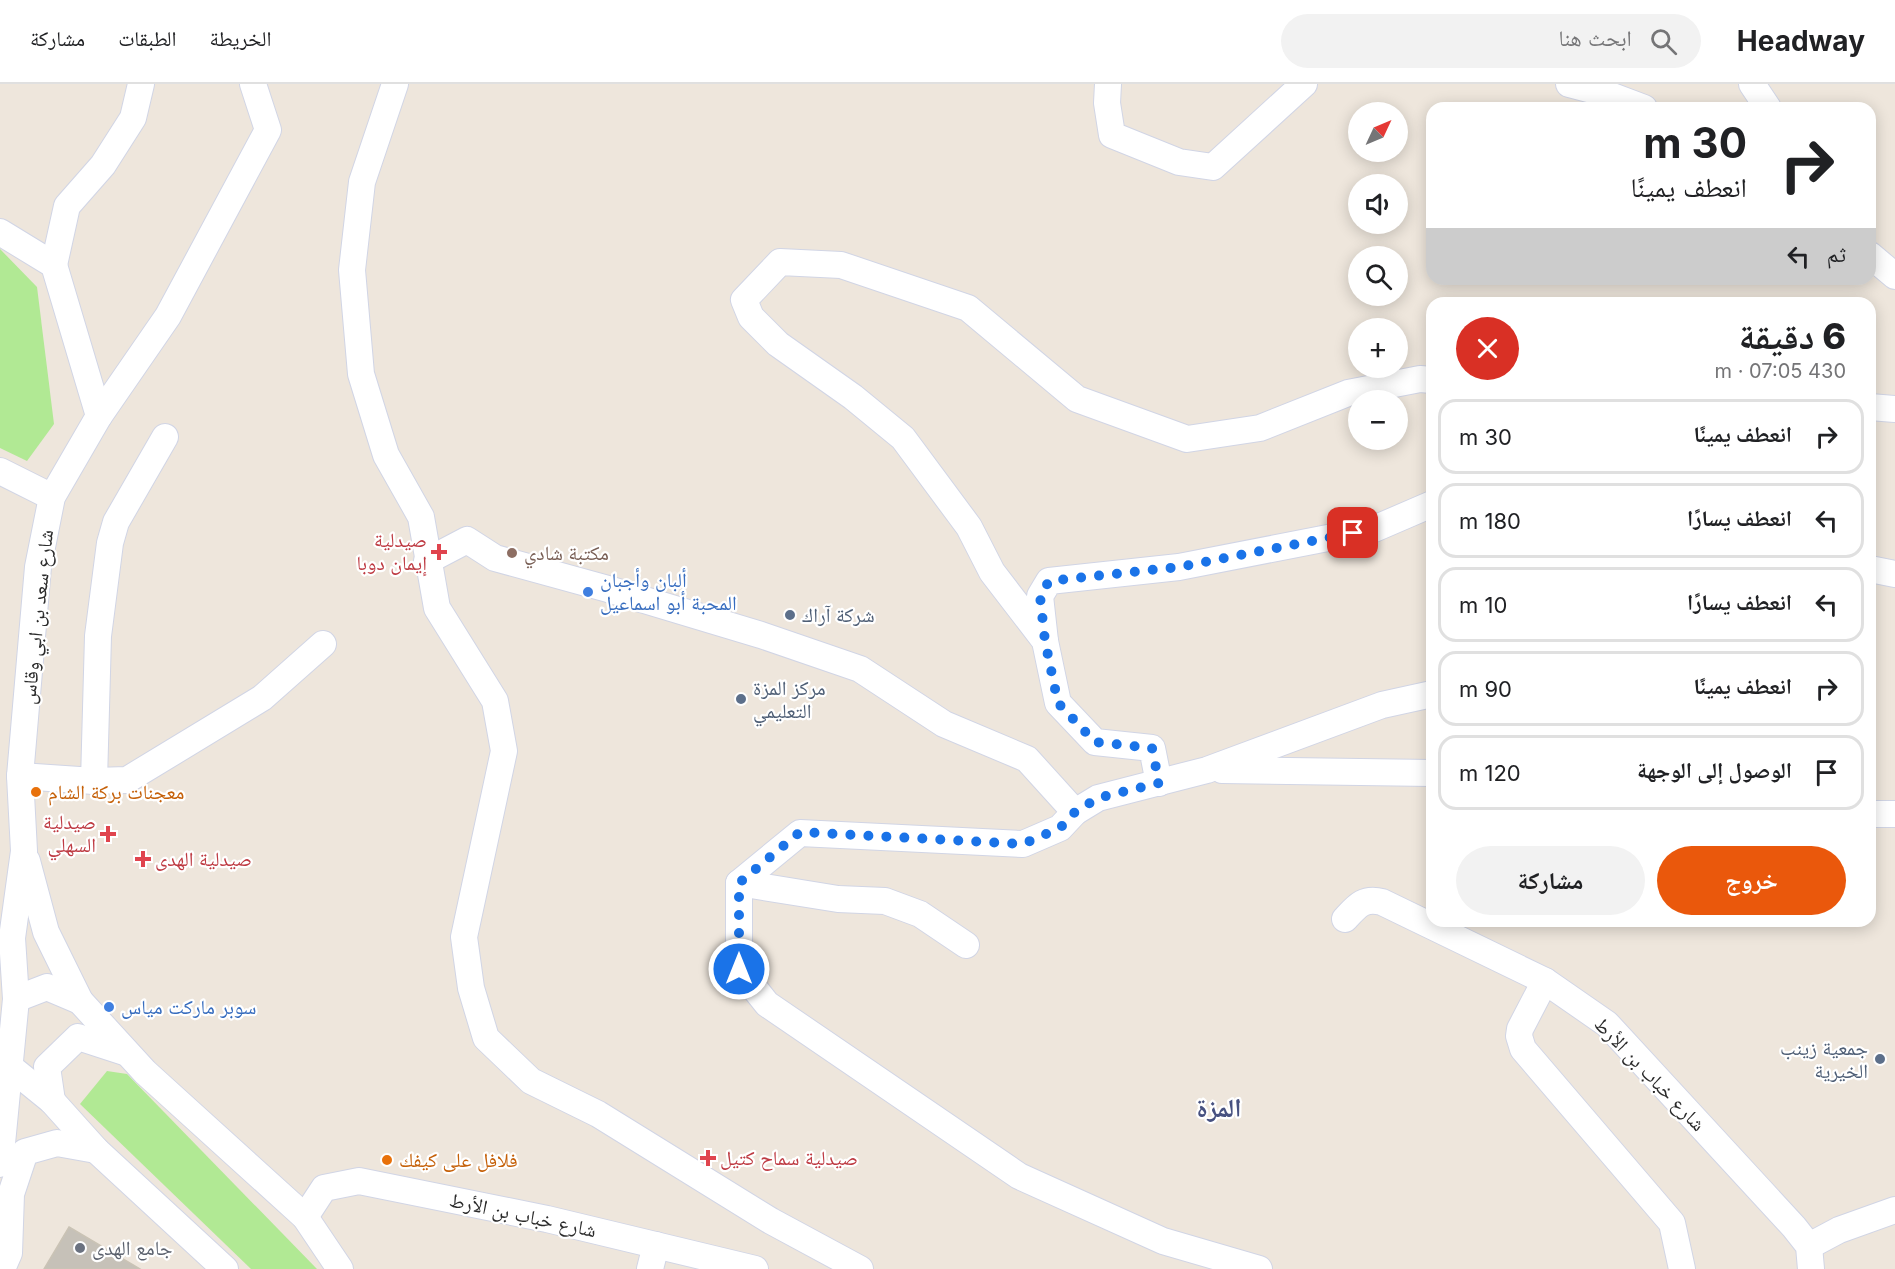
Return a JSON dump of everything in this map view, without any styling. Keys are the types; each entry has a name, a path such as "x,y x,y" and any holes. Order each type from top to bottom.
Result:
{"street":[{"path":"99,416 54,265 67,206 104,165 133,118 141,84"},
{"name":"شارع سعد بن ابي وقاس","path":"0,1164 16,999 12,938 24,851 20,776 38,567 52,497 99,416 168,316 268,130 253,84"},
{"path":"395,84 362,182 352,270 360,374 386,455 421,517 437,608 495,701 504,751 464,937 471,988 486,1038 531,1081 598,1114 771,1221 860,1269"},
{"path":"1108,84 1107,103 1112,135 1179,162 1213,166 1304,84"},
{"path":"1569,84 1628,102"},
{"path":"1752,84 1764,102"},
{"path":"0,232 54,265"},
{"path":"1876,260 1895,276"},
{"path":"1045,641 992,572 969,527 903,438 853,397 778,345 751,317 744,300 780,262 841,265 968,308 1077,399 1187,439 1260,428 1348,393 1426,380"},
{"path":"1876,407 1895,409"},
{"path":"94,781 98,636 110,543 116,522 165,437"},
{"path":"0,471 52,497"},
{"path":"1159,783 1152,748 1095,742 1058,703 1045,641 1040,596 1049,581 1179,567 1374,529 1426,507"},
{"path":"427,561 467,540 495,558 739,628 860,669 944,724 1027,759 1075,812"},
{"path":"1876,570 1895,574"},
{"path":"20,776 94,781 128,780 262,698 323,644"},
{"path":"739,883 800,832 1023,844 1060,828 1075,812 1098,798 1207,770 1382,705 1426,695"},
{"path":"1207,770 1426,773"},
{"path":"1876,814 1895,814"},
{"path":"24,851 46,932 80,1001 127,1053 304,1217 340,1269"},
{"path":"739,883 838,898 885,901 920,914 966,945"},
{"path":"739,883 739,969 767,1004 1019,1176 1163,1241 1259,1269"},
{"name":"شارع خباب بن الأرط","path":"1345,919 1362,902 1368,900 1382,902 1426,923"},
{"name":"شارع خباب بن الأرط","path":"1434,927 1545,981 1607,1024 1794,1227 1810,1257"},
{"path":"1545,981 1520,1029 1519,1035 1523,1049 1672,1223 1682,1269"},
{"path":"16,999 47,987 80,1001"},
{"path":"52,1101 47,1067 78,1037 127,1053"},
{"path":"10,1067 52,1101 96,1150 225,1269"},
{"path":"2,1269 9,1253 11,1194 25,1152 57,1143 96,1150"},
{"name":"شارع خباب بن الأرط","path":"304,1217 324,1188 359,1181 547,1219 653,1257 755,1269"},
{"path":"1810,1257 1839,1230 1895,1210"}],"green space":[{"path":"0,249 37,287 54,424 27,461 0,448"},
{"path":"107,1071 127,1074 317,1269 251,1269 80,1104"}],"building":[{"name":"جامع الهدى","path":"69,1227 140,1269 44,1269"}],"place":[{"name":"صيدلية إيمان دوبا","path":"439,552"},
{"name":"مكتبة شادي","path":"512,553"},
{"name":"ألبان وأجبان المحبة أبو اسماعيل","path":"588,592"},
{"name":"شركة آراك","path":"790,615"},
{"name":"مركز المزة التعليمي","path":"741,699"},
{"name":"معجنات بركة الشام","path":"36,792"},
{"name":"صيدلية السهلي","path":"108,834"},
{"name":"صيدلية الهدى","path":"143,859"},
{"name":"سوبر ماركت مياس","path":"109,1007"},
{"name":"جمعية زينب الخيرية","path":"1880,1059"},
{"name":"صيدلية سماح كتيل","path":"708,1158"},
{"name":"فلافل على كيفك","path":"387,1160"},
{"name":"جامع الهدى","path":"80,1248"}],"district":[{"name":"المزة","path":"1219,1108"}],"route":[{"path":"739,969 739,883 800,832 1023,844 1060,828 1075,812 1098,798 1159,783 1152,748 1095,742 1058,703 1045,641 1040,596 1049,581 1179,567 1353,533"}]}
